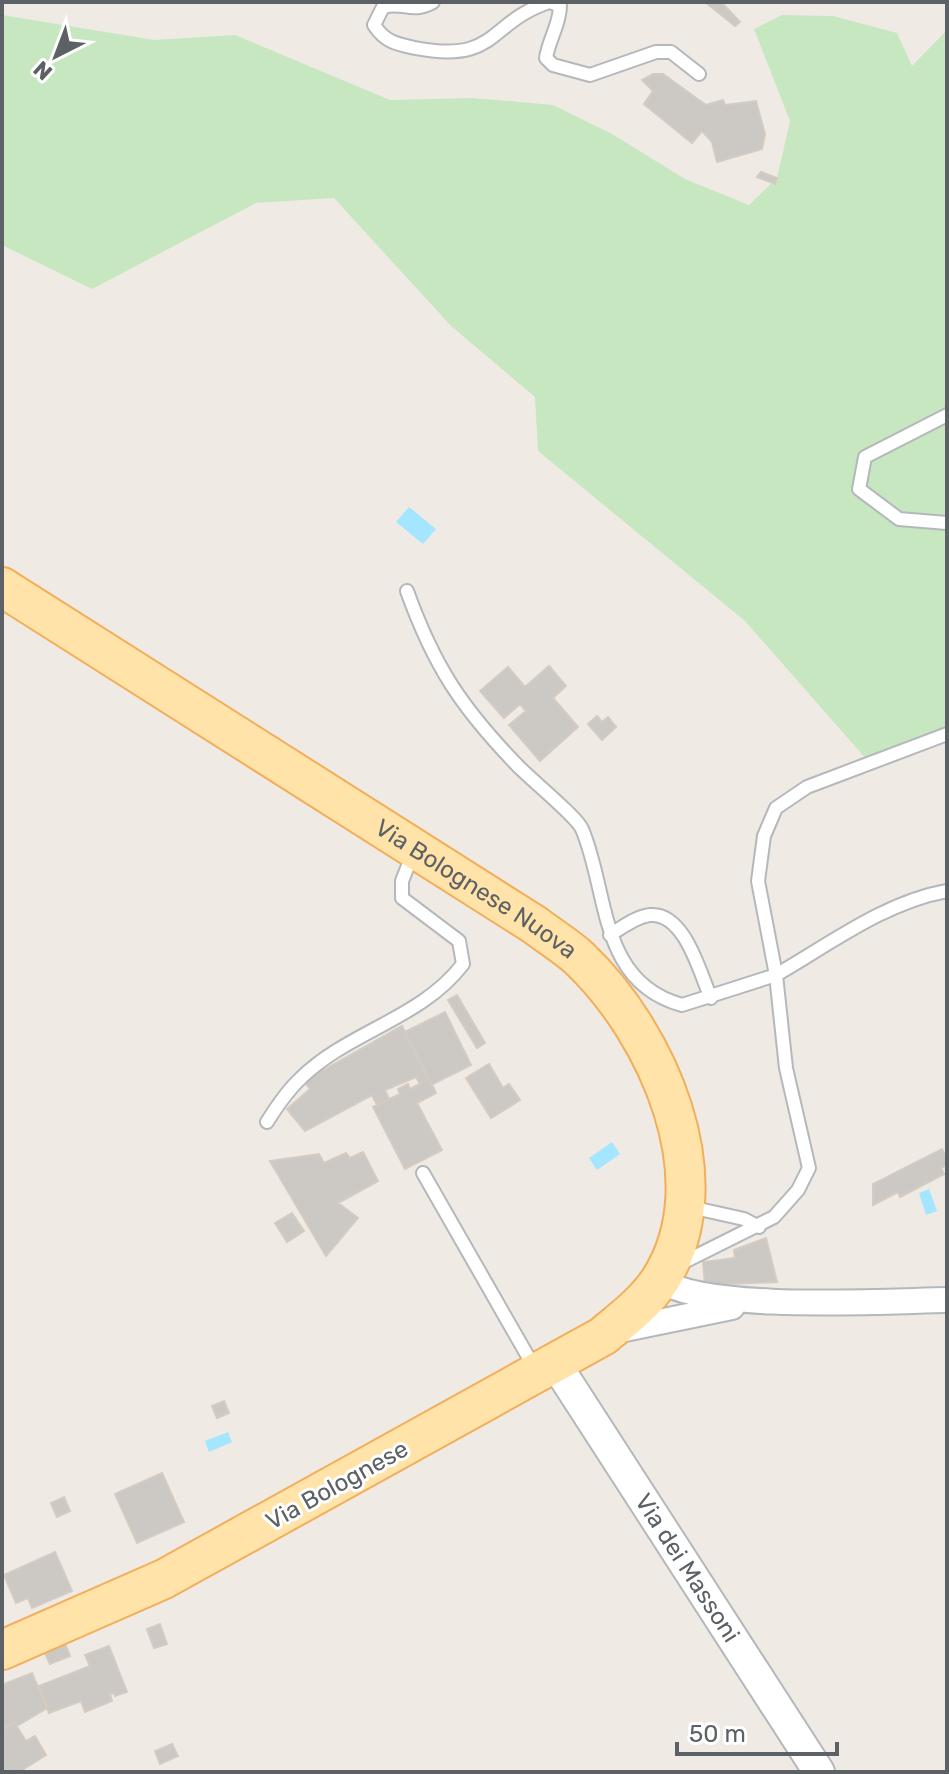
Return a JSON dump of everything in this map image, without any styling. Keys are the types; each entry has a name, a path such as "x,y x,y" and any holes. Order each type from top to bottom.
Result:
{"main road":[{"name":"Via Bolognese Nuova","path":"2,587 535,925 578,958 607,990 637,1031 675,1112 686,1206 666,1280 603,1336"},
{"name":"Via Bolognese","path":"2,1650 164,1579 603,1336"}],"street":[{"name":"Via Bolognese","path":"666,1280 770,1301"},
{"path":"666,1280 670,1317"},
{"name":"Via Bolognese","path":"603,1336 670,1317 770,1301 947,1300"},
{"name":"Via dei Massoni","path":"547,1368 819,1772"}],"lane":[{"path":"433,2 414,10 394,4 383,7 374,25 390,43 447,54 488,43 535,7 549,2 560,6 560,19 549,40 546,58 553,65 590,75 656,52 671,52 699,74"},
{"path":"947,415 865,457 859,489 899,519 947,523"},
{"path":"407,591 446,682 494,742 581,826 610,935 623,959 654,992 682,1005 711,998 776,975 916,896 947,891"},
{"path":"666,1280 689,1263 759,1227 798,1190 809,1168 786,1068 776,975 758,881 764,836 776,808 807,787 947,734"},
{"path":"267,1122 283,1097 303,1075 423,1004 449,983 463,964 459,941 402,898 402,881 415,850"},
{"path":"610,935 644,916 658,915 669,920 683,936 711,998"},
{"path":"423,1173 547,1368"},
{"path":"686,1206 744,1219 759,1227"}],"green space":[{"path":"2,15 154,40 235,35 390,100 472,98 553,105 612,134 685,179 749,205 777,178 790,121 754,29 782,15 833,16 897,33 912,66 947,30 947,726 867,760 745,621 538,451 535,397 451,326 334,198 256,203 92,289 2,245"}],"water":[{"path":"409,507 436,529 423,544 396,522"},
{"path":"612,1142 620,1154 597,1170 589,1158"},
{"path":"929,1189 937,1211 926,1215 919,1193"},
{"path":"228,1432 232,1442 209,1452 205,1441"}],"building":[{"path":"705,2 721,2 740,22 735,26"},
{"path":"653,74 663,74 706,105 723,100 725,105 756,101 765,134 762,149 717,162 712,142 702,131 692,143 644,104 653,91 642,80"},
{"path":"761,172 777,178 775,184 757,177"},
{"path":"549,666 566,686 553,698 578,727 540,761 509,725 526,711 520,704 504,718 480,691 508,667 525,687"},
{"path":"597,716 602,722 608,717 616,727 602,740 588,724"},
{"path":"457,995 485,1043 477,1048 448,1000"},
{"path":"445,1012 471,1065 431,1085 405,1032"},
{"path":"402,1026 429,1079 420,1084 416,1077 385,1090 389,1099 377,1105 372,1095 305,1131 287,1109 310,1089 304,1081"},
{"path":"489,1064 503,1088 509,1084 520,1100 491,1118 466,1078"},
{"path":"429,1079 436,1093 417,1103 442,1150 405,1169 373,1107 400,1094 398,1089 408,1084 410,1089"},
{"path":"942,1149 947,1159 947,1165 941,1168 944,1174 900,1197 898,1192 873,1205 873,1184"},
{"path":"363,1152 378,1181 338,1203 358,1218 326,1256 270,1161 319,1154 324,1163 346,1153 350,1158"},
{"path":"292,1213 304,1231 287,1242 275,1223"},
{"path":"766,1238 777,1282 705,1285 703,1262 735,1258 734,1250"},
{"path":"224,1401 229,1413 217,1418 212,1406"},
{"path":"162,1473 184,1522 137,1543 115,1494"},
{"path":"64,1497 70,1511 57,1517 51,1503"},
{"path":"55,1552 72,1591 32,1608 28,1598 16,1603 4,1575"},
{"path":"160,1624 167,1644 154,1648 147,1629"},
{"path":"65,1643 70,1656 50,1664 44,1651"},
{"path":"109,1646 127,1692 115,1696 114,1693 110,1694 112,1701 85,1712 81,1701 49,1713 39,1686 90,1666 85,1655"},
{"path":"32,1673 47,1708 17,1726 14,1722 2,1730 2,1685"},
{"path":"14,1722 26,1741 35,1736 46,1755 19,1772 2,1772 2,1730"},
{"path":"172,1744 178,1756 160,1764 155,1751"}]}
